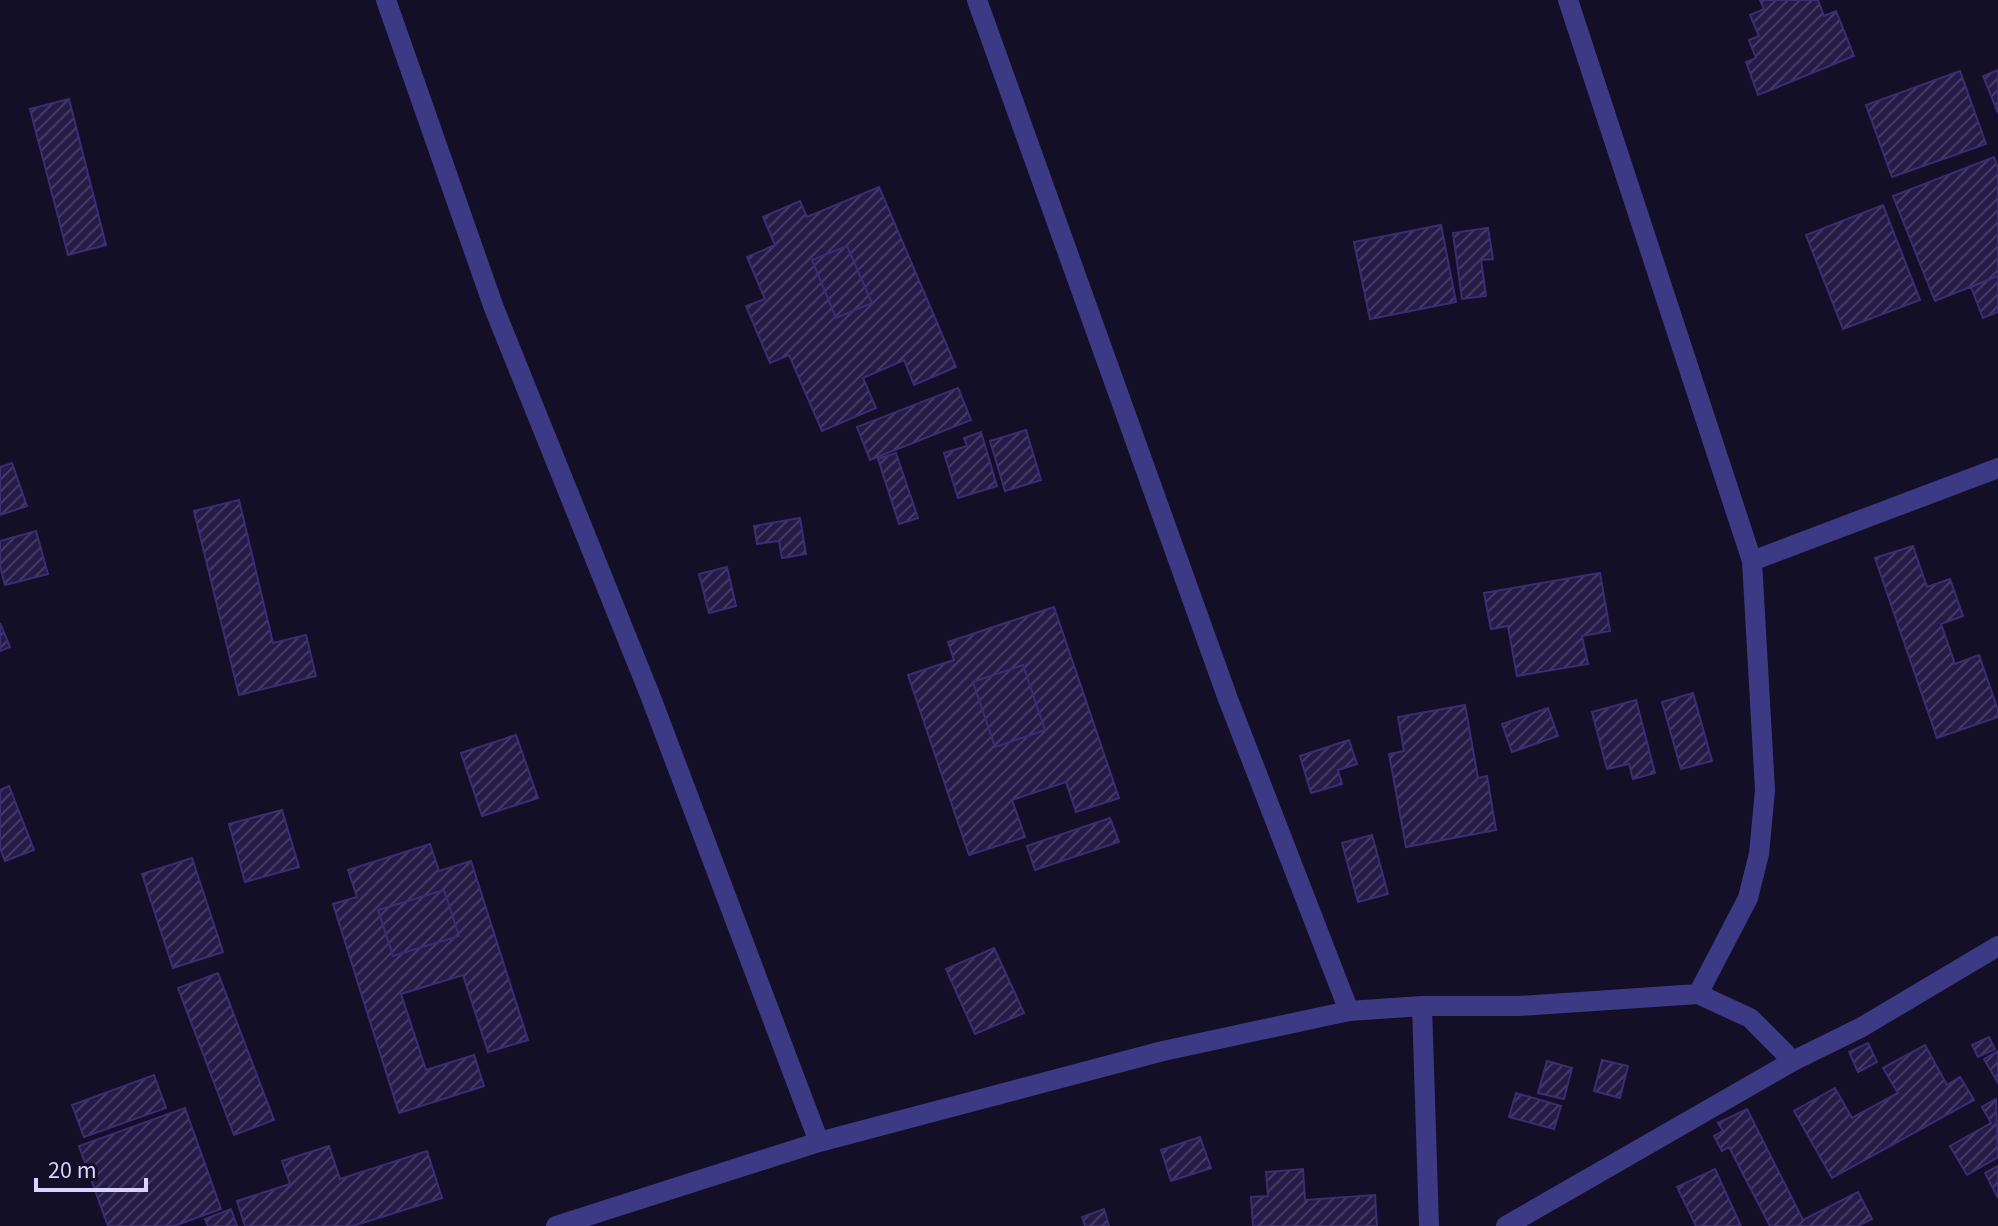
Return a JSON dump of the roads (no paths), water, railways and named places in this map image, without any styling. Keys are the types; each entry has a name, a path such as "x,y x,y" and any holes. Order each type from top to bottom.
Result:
{"street":[{"path":"386,0 494,308 650,695 819,1142"},
{"path":"977,0 1228,699 1349,1011"},
{"path":"1568,0 1752,561 1765,790 1759,854 1748,898 1698,994"},
{"path":"1752,561 1998,468"},
{"path":"1506,1226 1793,1061 1862,1027 1998,946"},
{"path":"556,1226 819,1142 1163,1051 1349,1011 1422,1006 1520,1006 1698,994 1750,1018 1793,1061"},
{"path":"1422,1006 1429,1226"}]}
